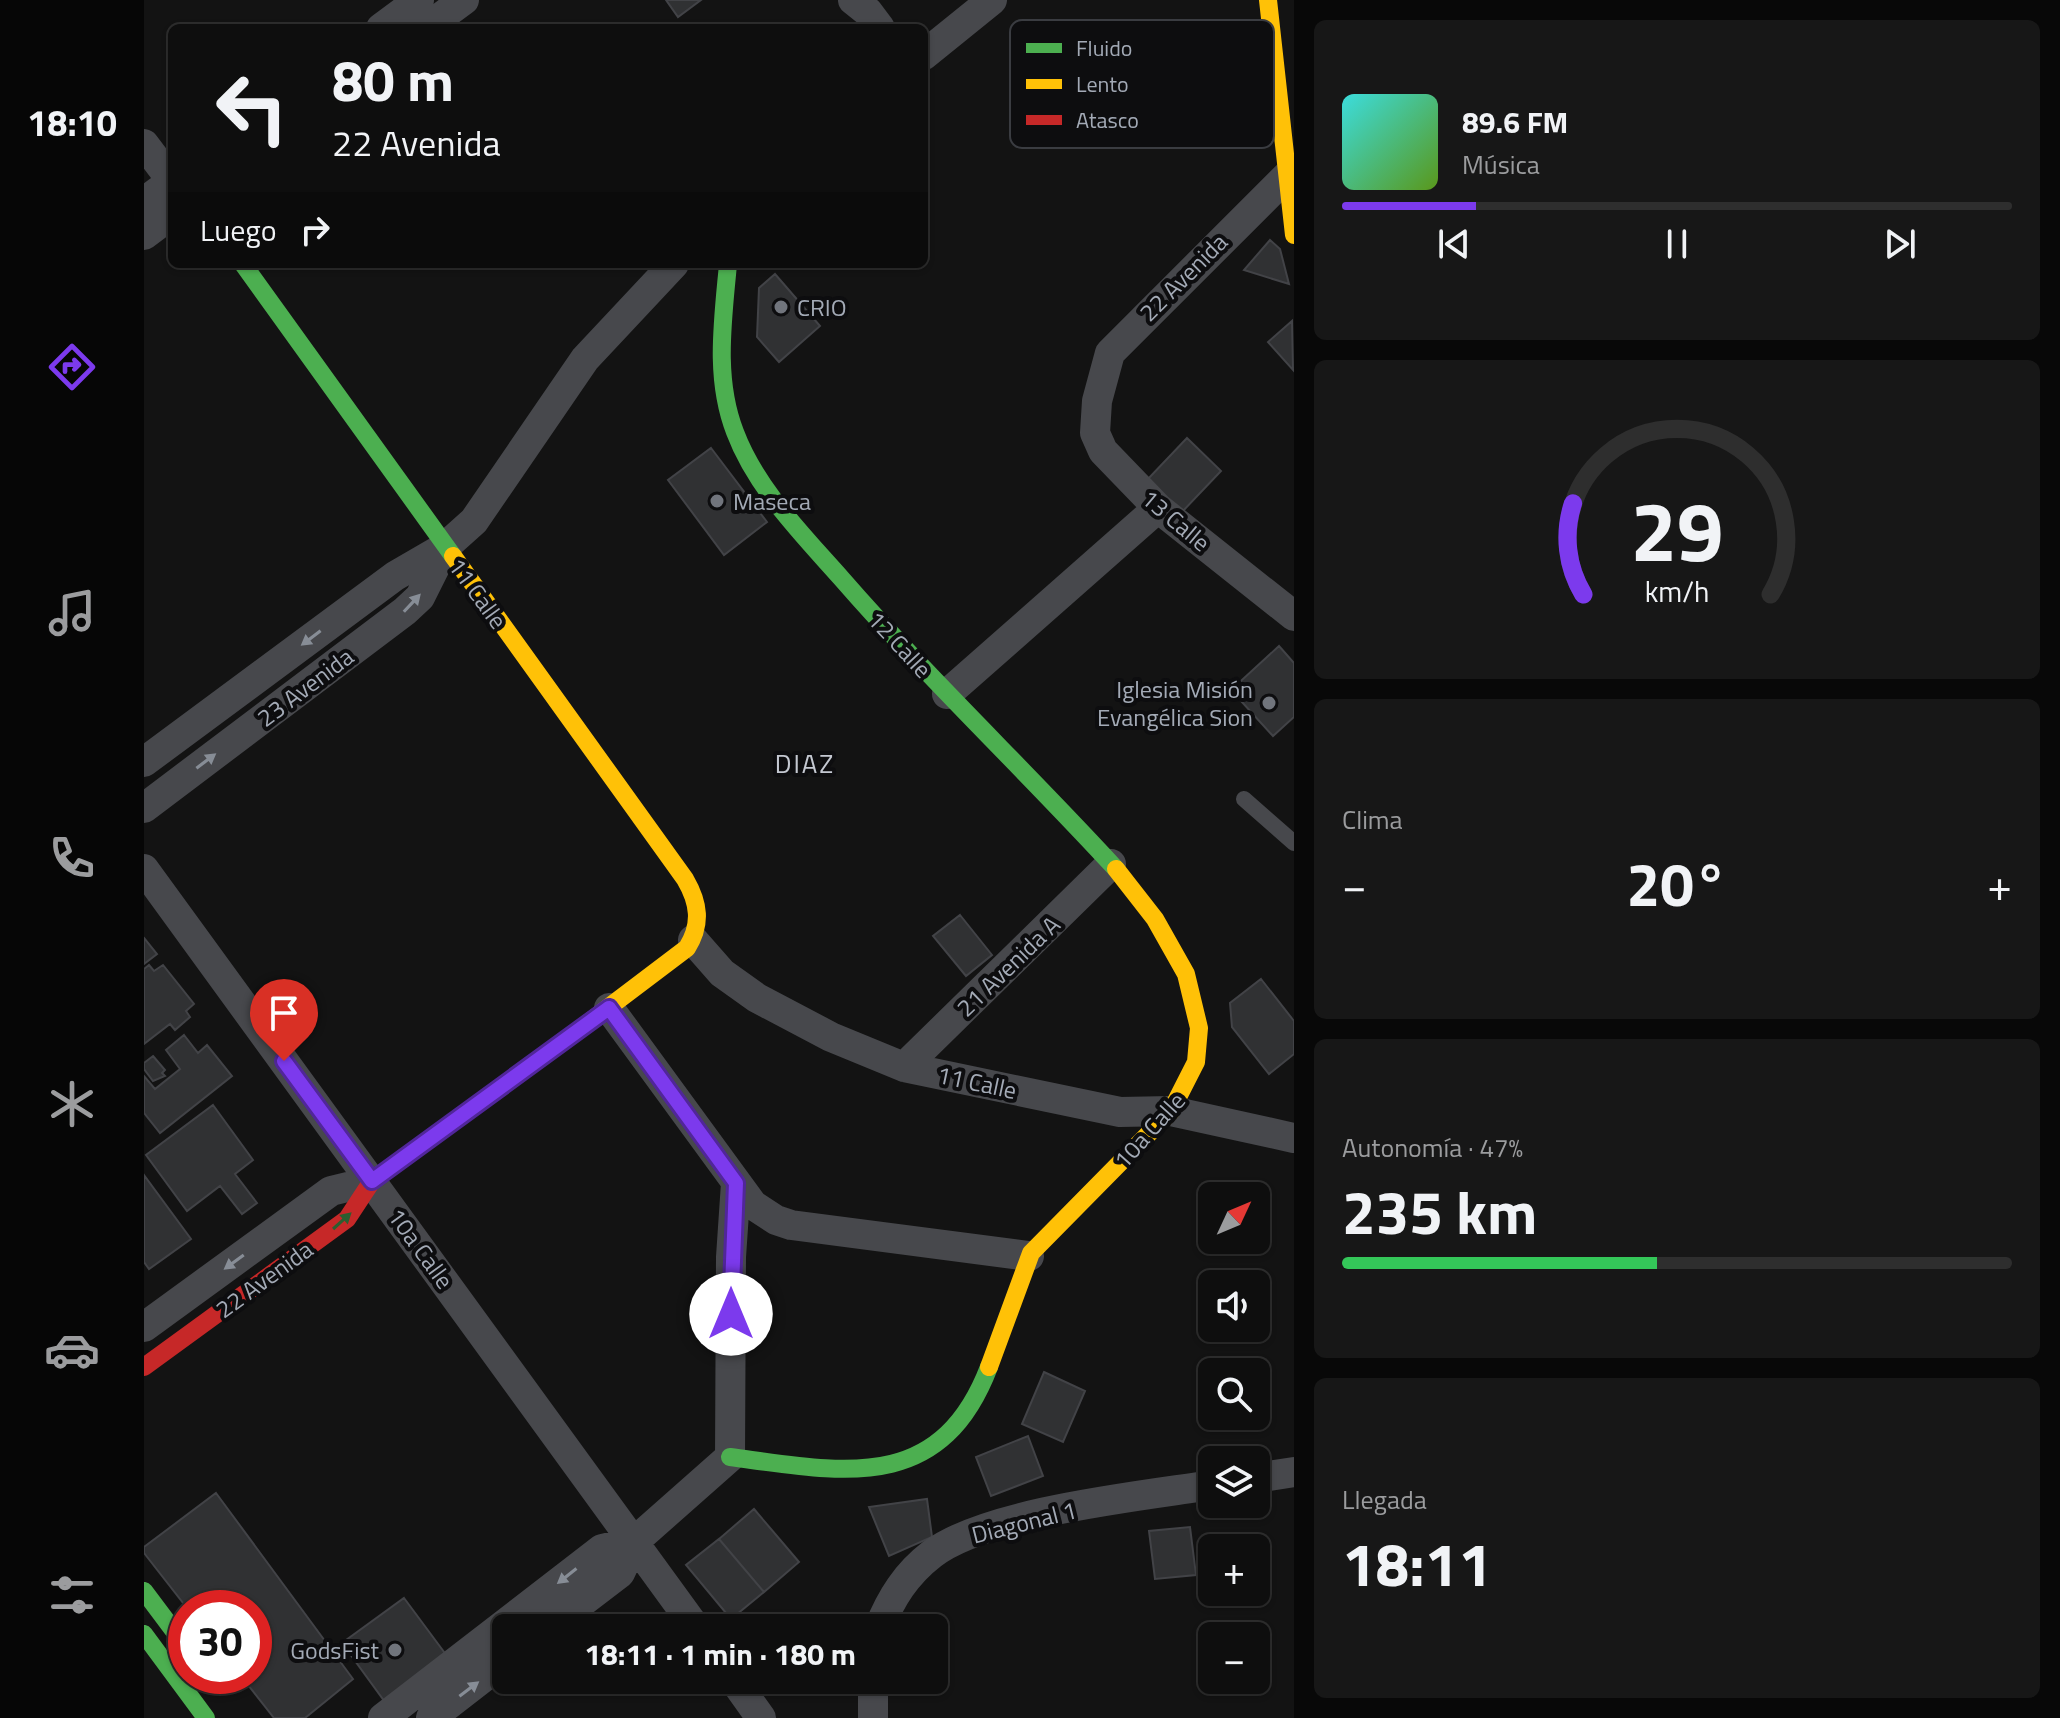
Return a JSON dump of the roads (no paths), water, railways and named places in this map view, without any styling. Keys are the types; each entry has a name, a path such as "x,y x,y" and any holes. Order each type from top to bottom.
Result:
{"street":[{"path":"392,24 464,0"},
{"path":"853,0 877,24"},
{"path":"928,52 992,0"},
{"path":"1268,0 1271,20"},
{"path":"1274,47 1290,171 1294,235"},
{"path":"144,144 168,176"},
{"name":"22 Avenida","path":"1097,401 1107,363 1118,343 1290,171"},
{"path":"144,202 168,184"},
{"path":"144,235 168,217"},
{"name":"11 Calle","path":"246,268 693,891 697,902 695,934 722,973 757,998 831,1037 904,1067 1120,1112 1171,1111 1294,1138"},
{"name":"23 Avenida","path":"144,762 395,576 445,547 474,521 585,359 670,268"},
{"name":"12 Calle","path":"728,268 722,370 736,434 807,539 947,694 1111,864 1154,918 1186,975"},
{"name":"13 Calle","path":"1097,401 1097,442 1158,508 1294,616"},
{"path":"947,694 1158,508"},
{"name":"23 Avenida","path":"144,808 405,611 420,597 445,547"},
{"name":"21 Avenida A","path":"904,1067 1111,864"},
{"name":"10a Calle","path":"144,869 686,1614"},
{"name":"22 Avenida","path":"144,1367 347,1219 372,1181 678,957 695,934"},
{"name":"10a Calle","path":"730,1457 837,1471 871,1469 905,1462 930,1452 949,1437 975,1400 1029,1256 1185,1093 1200,1047 1195,1000 1186,975"},
{"path":"609,1008 736,1183 763,1213 791,1225 1029,1256"},
{"name":"22 Avenida","path":"144,1327 331,1191 372,1181"},
{"path":"566,1614 620,1573 635,1541 730,1457 731,1257 736,1183"},
{"path":"1270,1476 1294,1472"},
{"name":"Diagonal 1","path":"885,1614 891,1598 912,1570 956,1539 1047,1513 1198,1487"},
{"path":"383,1718 602,1549 635,1541"},
{"path":"144,1591 168,1623"},
{"path":"144,1634 206,1718"},
{"path":"431,1718 492,1671"},
{"path":"744,1694 761,1718"},
{"path":"873,1694 873,1718"}],"lane":[{"path":"1244,799 1294,843"}],"place":[{"name":"CRIO","path":"781,307"},
{"name":"Maseca","path":"717,501"},
{"name":"Iglesia Misión Evangélica Sion","path":"1269,703"},
{"name":"GodsFist","path":"395,1650"}],"district":[{"name":"DIAZ","path":"805,763"}]}
